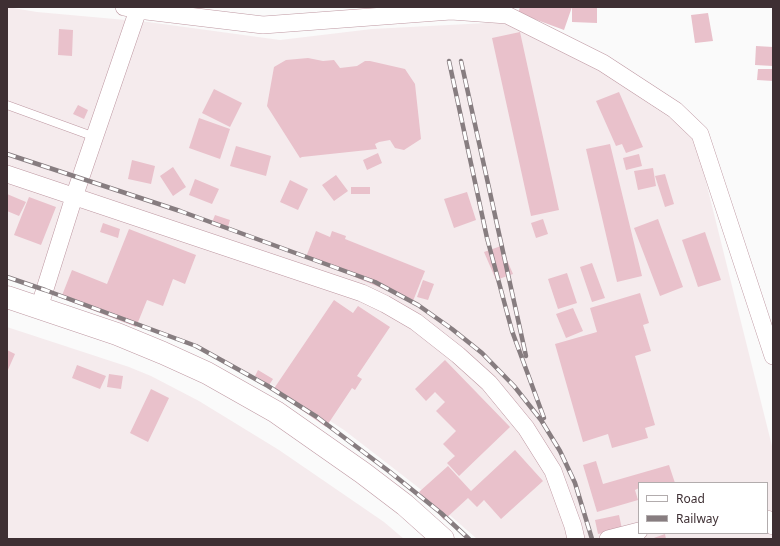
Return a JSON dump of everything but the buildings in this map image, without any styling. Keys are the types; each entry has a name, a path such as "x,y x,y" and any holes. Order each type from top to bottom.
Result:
{"main road":[{"path":"7,297 117,334 163,352 207,373 276,412 363,473 399,500 443,539"}],"street":[{"path":"39,308 74,197 95,137 131,9 263,24 451,11 507,15 603,62 675,110 700,134 773,356"},
{"path":"7,174 362,293 416,322 458,355 490,383 526,428 553,471 574,526 576,539"},
{"path":"608,539 638,531"}],"lane":[{"path":"7,105 95,137"}],"shaded area":[{"path":"7,7 37,12 148,22 280,40 372,29 506,22 566,48 694,134 773,450 773,539 477,539 419,488 344,430 279,388 201,349 7,278"},
{"path":"7,327 129,367 151,376 199,401 279,450 384,522 404,539 7,539"}],"railway":[{"path":"449,61 487,238 512,331 544,418"},
{"path":"461,61 526,356"},
{"path":"7,154 180,211 375,282 418,305 482,353 514,386 541,420 560,451 575,483 592,539"},
{"path":"7,277 196,346 268,386 317,417 390,472 441,513 469,539"}]}
